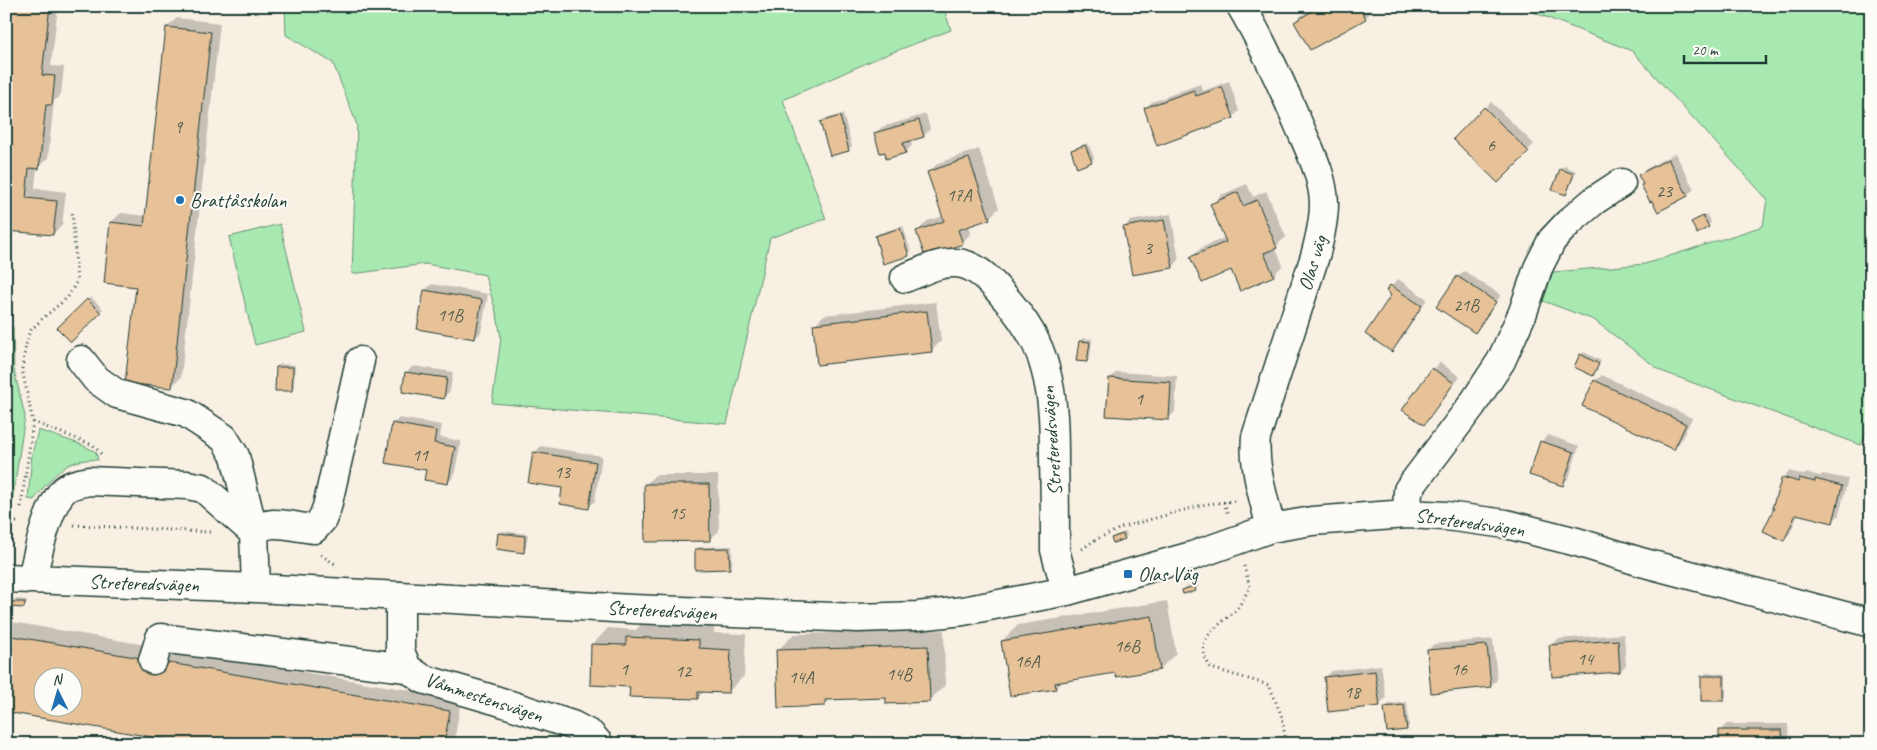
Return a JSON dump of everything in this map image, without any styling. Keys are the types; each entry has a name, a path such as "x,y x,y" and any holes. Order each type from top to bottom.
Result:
{"street":[{"name":"Olas väg","path":"1241,6 1280,83 1314,159 1324,202 1322,227 1315,256 1256,437 1255,449 1271,528"},
{"path":"1407,514 1408,490 1472,404 1501,360 1523,312 1538,268 1552,240 1582,211 1621,183"},
{"name":"Streteredsvägen","path":"904,278 941,264 956,263 970,266 992,283 1020,314 1034,338 1045,367 1051,398 1054,427 1056,550 1058,565 1068,591"},
{"path":"81,360 96,380 117,394 186,413 224,438 235,456 254,533 256,588"},
{"path":"254,533 259,527 266,524 283,524 314,529 322,520 327,508 360,360"},
{"name":"Streteredsvägen","path":"254,533 203,488 187,485 117,482 89,481 78,483 65,489 58,497 19,578 256,588 632,609 858,618 917,616 963,611 1068,591 1192,556 1271,528 1312,521 1407,514 1446,516 1506,524 1871,623"},
{"name":"Våmmestensvägen","path":"400,596 400,651 407,668 423,679 572,725 591,735 599,744"},
{"path":"153,660 160,638 407,668"}],"path":[{"path":"20,522 24,476 33,422 22,369 25,350 31,330 68,297 77,281 72,210"},
{"path":"33,422 93,445 102,454 117,482"},
{"path":"1058,565 1096,540 1123,527 1206,504 1264,498"},
{"path":"1224,502 1250,588 1237,609 1208,634 1204,641 1204,653 1211,668 1269,685 1282,717 1286,744"},
{"path":"46,524 212,532"},
{"path":"316,552 338,565"}],"green space":[{"path":"285,6 943,6 951,30 880,57 783,100 826,219 770,238 727,424 492,403 501,338 497,315 485,275 426,264 352,274 357,125 333,63 286,35"},
{"path":"1518,6 1871,6 1871,421 1861,445 1661,371 1594,320 1543,301 1553,272 1645,264 1763,226 1767,199 1632,51"},
{"path":"280,224 306,332 255,345 229,237"},
{"path":"6,320 13,327 14,370 25,416 10,516 6,516"},
{"path":"38,430 80,444 96,452 98,460 77,462 60,470 34,500 28,499 32,455"}],"building":[{"path":"6,6 50,6 42,75 55,76 52,105 46,105 39,169 29,168 26,198 57,201 53,235 6,231"},
{"path":"1321,6 1359,6 1366,19 1310,50 1294,22"},
{"path":"166,27 211,32 172,388 125,383 136,287 104,283 110,222 144,226"},
{"path":"1222,87 1234,118 1157,146 1144,108 1194,90 1196,96"},
{"path":"1484,107 1529,152 1498,183 1453,139"},
{"path":"840,116 849,151 830,156 820,122"},
{"path":"919,120 924,137 903,143 906,153 886,159 885,152 880,153 874,133"},
{"path":"1085,145 1092,162 1077,168 1071,150"},
{"path":"969,158 990,219 958,230 963,244 925,257 916,231 944,221 927,172"},
{"path":"1668,159 1688,196 1658,212 1652,201 1650,202 1638,175"},
{"path":"1560,169 1574,174 1566,195 1552,190"},
{"path":"1238,192 1243,206 1257,200 1277,248 1264,253 1274,276 1240,291 1231,270 1202,283 1190,257 1226,242 1210,204"},
{"path":"1703,216 1709,227 1697,234 1691,222"},
{"path":"1164,220 1173,268 1132,275 1123,227"},
{"path":"900,228 909,256 883,264 875,236"},
{"path":"1457,276 1496,302 1475,333 1436,307"},
{"path":"1390,285 1422,306 1392,352 1365,334 1391,295 1386,291"},
{"path":"424,290 482,300 475,339 417,329"},
{"path":"87,299 101,313 71,342 57,328"},
{"path":"927,311 932,352 817,365 813,324"},
{"path":"1079,341 1090,342 1087,362 1076,361"},
{"path":"1580,354 1599,364 1593,376 1574,367"},
{"path":"276,367 293,367 292,391 275,391"},
{"path":"1432,368 1454,383 1424,425 1402,410"},
{"path":"405,372 447,378 444,399 402,392"},
{"path":"1109,378 1171,382 1169,420 1106,416"},
{"path":"1594,380 1686,424 1674,450 1582,406"},
{"path":"392,423 436,431 434,443 455,447 448,484 424,480 426,470 385,463"},
{"path":"1540,441 1574,452 1563,486 1529,475"},
{"path":"533,452 596,462 589,509 560,504 562,488 528,483"},
{"path":"1782,477 1799,482 1799,478 1815,482 1815,479 1842,486 1833,523 1796,514 1784,541 1763,531 1774,508 1772,508"},
{"path":"644,484 709,484 710,541 645,542"},
{"path":"498,533 525,536 524,553 496,549"},
{"path":"1123,534 1125,539 1113,543 1111,538"},
{"path":"729,548 730,569 695,570 695,549"},
{"path":"1194,586 1196,591 1183,594 1182,590"},
{"path":"11,602 25,602 24,608 10,607"},
{"path":"1152,616 1160,670 1116,677 1115,673 1055,683 1056,689 1010,696 1001,641"},
{"path":"6,635 450,711 444,744 193,744 41,718 82,718 82,668 32,668 32,716 6,712"},
{"path":"626,637 699,640 699,648 731,650 729,693 698,692 698,699 629,697 630,687 590,685 591,644 626,645"},
{"path":"1618,640 1620,672 1552,677 1549,645"},
{"path":"1487,645 1491,687 1431,693 1427,650"},
{"path":"928,646 930,702 886,704 886,698 825,700 825,706 778,708 776,650"},
{"path":"1375,671 1380,706 1328,712 1324,677"},
{"path":"1701,676 1724,676 1724,701 1701,701"},
{"path":"1404,705 1407,730 1387,732 1384,707"},
{"path":"1719,730 1782,730 1783,744 1719,744"}],"place":[{"name":"Brattåsskolan","path":"180,200"},
{"name":"Olas Väg","path":"1128,574"}]}
